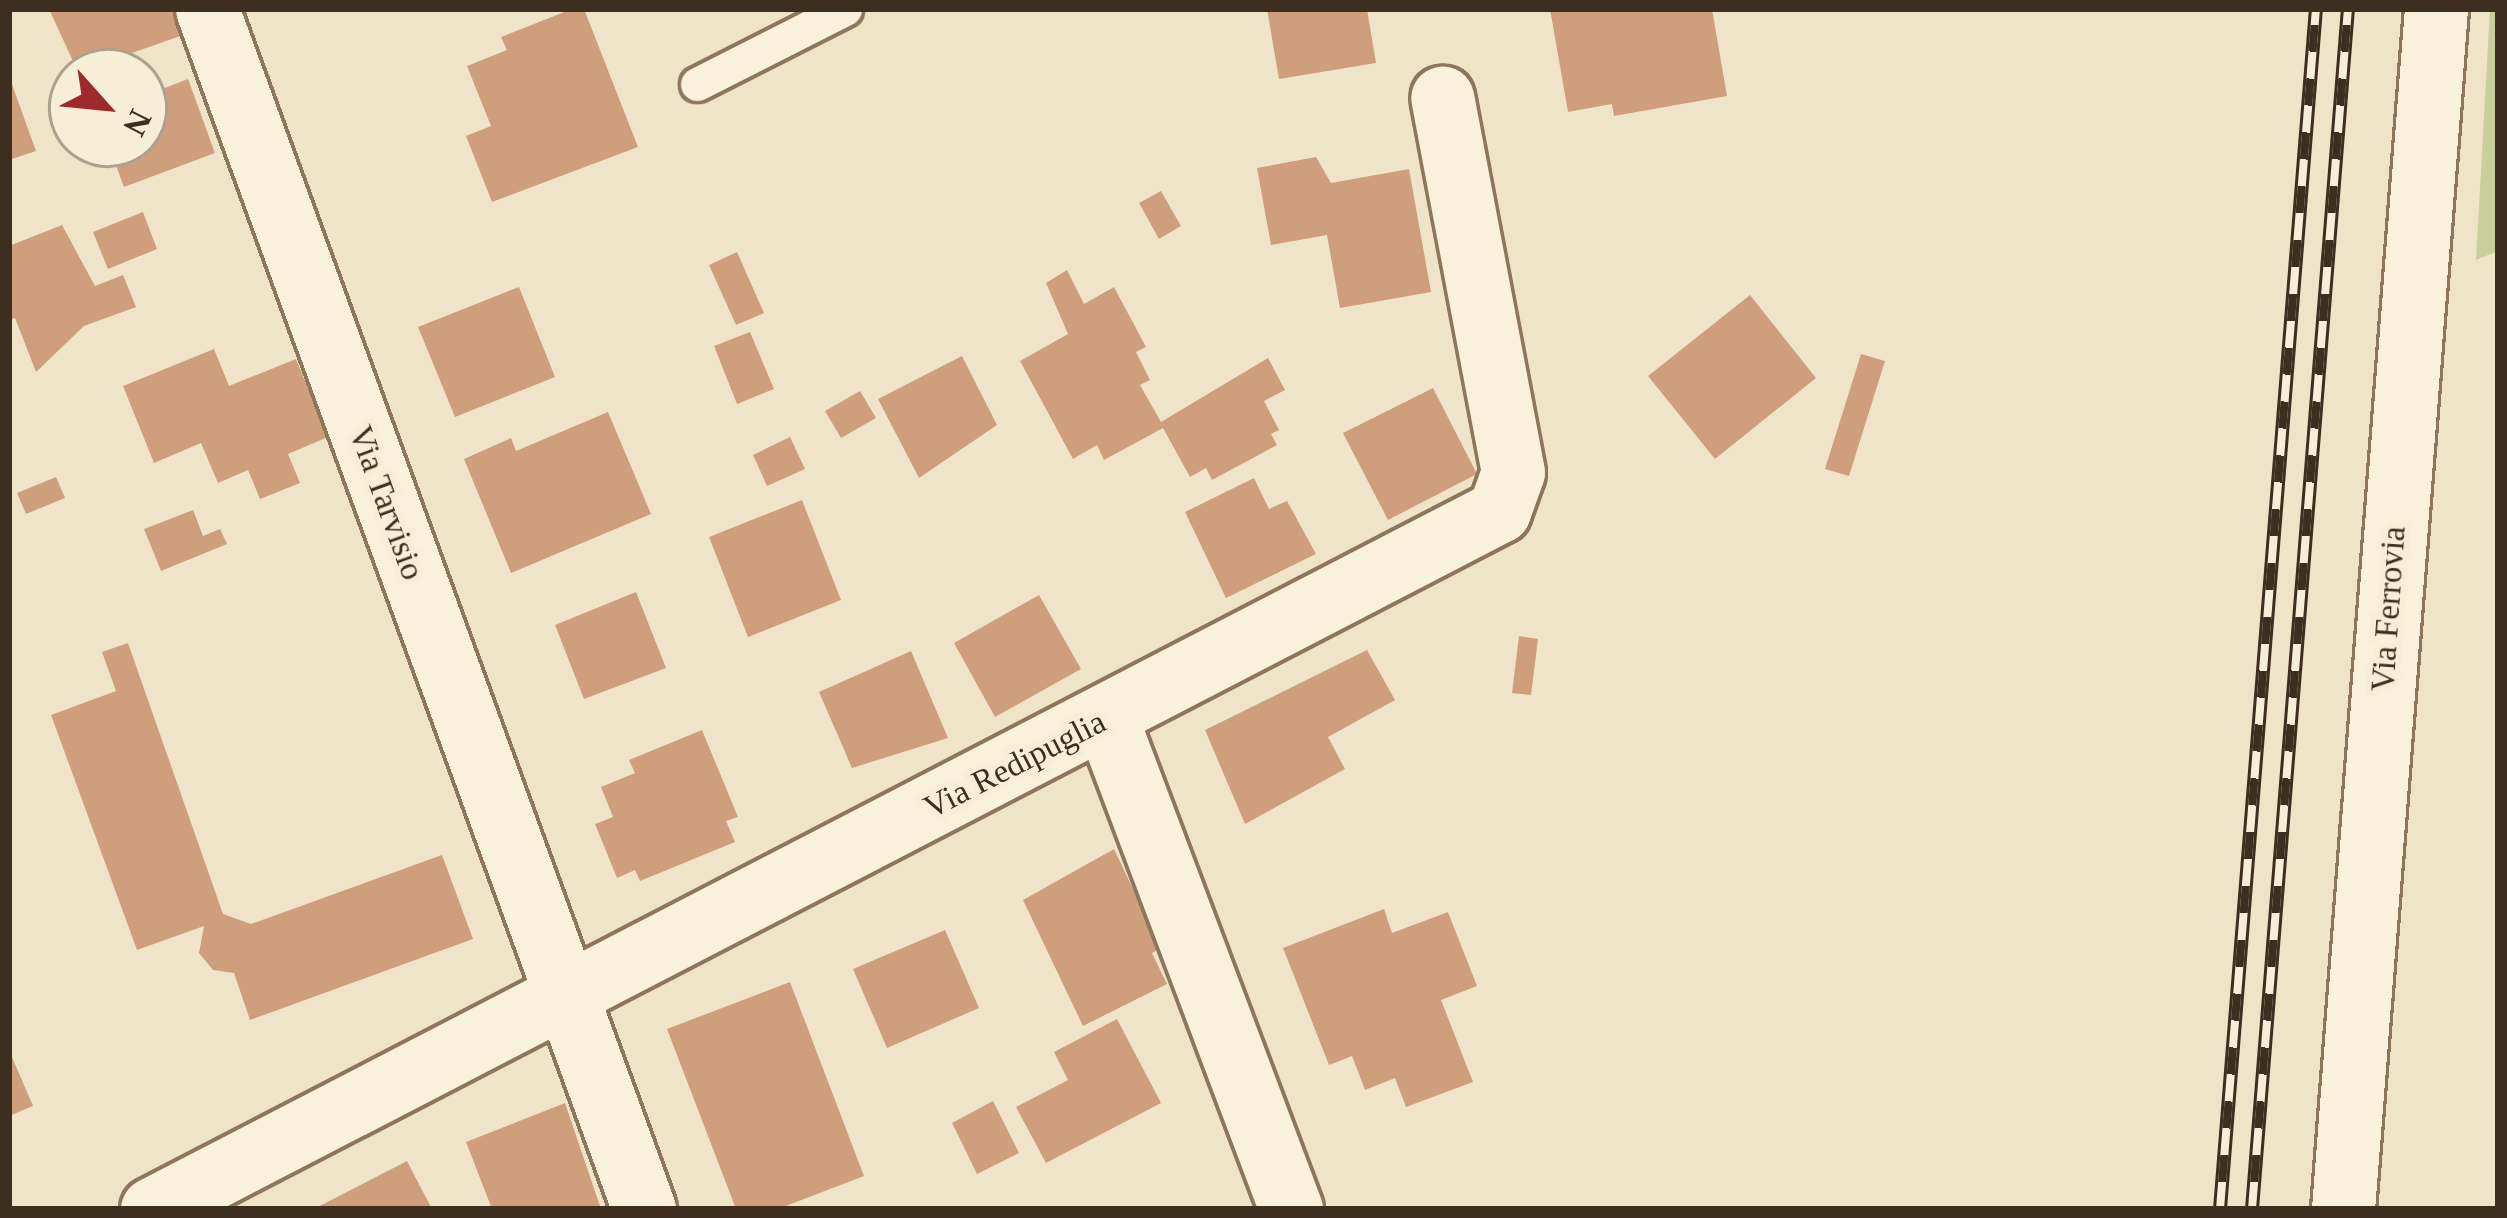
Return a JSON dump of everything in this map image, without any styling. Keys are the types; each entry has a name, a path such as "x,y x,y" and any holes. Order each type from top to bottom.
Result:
{"street":[{"name":"Via Tarvisio","path":"207,9 644,1209"},
{"name":"Via Ferrovia","path":"2343,1209 2436,9"},
{"name":"Via Redipuglia","path":"152,1209 1483,524 1510,495 1513,472 1442,98"},
{"path":"1106,718 1291,1209"}],"lane":[{"path":"697,84 845,9"}],"green space":[{"path":"2490,9 2498,9 2498,251 2476,260"}],"building":[{"path":"49,9 176,9 186,34 146,48 67,48"},
{"path":"572,9 584,9 638,147 492,202 466,136 491,126 467,66 507,50 501,37"},
{"path":"1267,9 1367,9 1376,63 1279,79"},
{"path":"1550,9 1712,9 1727,96 1614,116 1612,104 1568,112"},
{"path":"9,76 36,151 9,160"},
{"path":"188,79 215,153 124,187 117,168 168,168 168,87"},
{"path":"1316,157 1331,183 1409,169 1431,292 1340,308 1327,235 1271,245 1257,168"},
{"path":"1161,191 1181,226 1159,239 1139,203"},
{"path":"143,212 157,249 108,269 93,232"},
{"path":"62,225 95,286 123,275 136,307 84,326 36,372 15,318 9,320 9,246"},
{"path":"737,252 764,313 736,325 709,265"},
{"path":"1067,270 1084,304 1114,287 1146,347 1136,352 1150,380 1140,385 1161,422 1268,358 1285,390 1264,401 1279,430 1271,434 1277,445 1212,480 1206,468 1190,477 1163,428 1104,460 1097,445 1073,459 1020,361 1068,334 1046,283"},
{"path":"519,287 555,377 455,417 418,327"},
{"path":"1750,295 1816,378 1715,459 1648,376"},
{"path":"750,332 774,389 737,404 714,346"},
{"path":"214,349 229,386 296,359 328,437 288,454 300,483 260,499 248,470 218,483 201,443 154,463 123,386"},
{"path":"1861,354 1885,361 1849,476 1825,469"},
{"path":"962,356 997,425 919,478 878,399"},
{"path":"1433,388 1477,474 1388,520 1343,433"},
{"path":"860,391 876,418 841,438 825,411"},
{"path":"608,412 651,514 511,573 464,459 511,438 516,451"},
{"path":"790,437 805,469 767,486 753,455"},
{"path":"56,477 65,498 26,514 17,493"},
{"path":"1254,478 1269,509 1287,501 1316,554 1226,598 1185,512"},
{"path":"802,500 841,600 748,637 709,537"},
{"path":"193,510 203,536 220,529 227,544 161,571 144,529"},
{"path":"636,592 666,668 584,699 555,625"},
{"path":"1039,595 1081,669 995,717 954,643"},
{"path":"1519,636 1538,639 1531,695 1512,693"},
{"path":"128,643 223,914 251,924 442,855 473,939 250,1020 234,973 213,970 199,953 204,926 137,950 51,715 116,691 102,652"},
{"path":"1367,650 1395,700 1328,737 1345,769 1245,824 1205,730"},
{"path":"911,651 948,738 852,768 819,692"},
{"path":"702,730 738,817 726,821 735,842 640,881 635,870 617,878 595,824 613,817 601,787 635,773 629,760"},
{"path":"1114,849 1161,948 1152,953 1167,984 1083,1026 1023,900"},
{"path":"1384,909 1392,933 1448,912 1477,986 1441,1000 1473,1082 1406,1107 1395,1078 1365,1090 1352,1056 1329,1065 1283,948"},
{"path":"945,930 979,1008 887,1048 853,969"},
{"path":"790,982 864,1176 778,1209 736,1209 667,1029"},
{"path":"1117,1019 1161,1103 1046,1163 1016,1107 1068,1080 1054,1052"},
{"path":"9,1050 33,1106 9,1116"},
{"path":"993,1101 1019,1153 977,1174 952,1123"},
{"path":"565,1103 601,1209 492,1209 466,1142"},
{"path":"407,1161 432,1209 314,1209"}],"railway":[{"path":"2220,1209 2316,9"},
{"path":"2252,1209 2348,9"}]}
